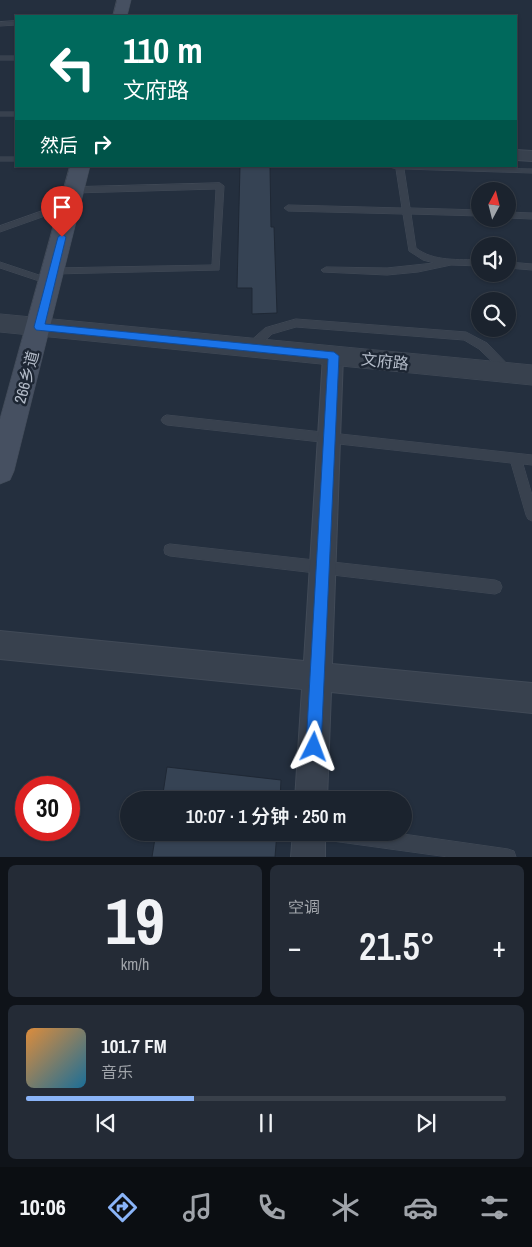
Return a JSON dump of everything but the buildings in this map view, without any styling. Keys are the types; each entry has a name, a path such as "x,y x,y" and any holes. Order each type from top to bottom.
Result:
{"main road":[{"path":"120,15 124,0"},
{"name":"266乡道","path":"0,471 80,167"}],"street":[{"path":"517,155 532,156"},
{"name":"文府路","path":"0,323 522,374"},
{"path":"312,791 334,356"},
{"path":"0,645 532,698"},
{"path":"308,857 309,841"}],"lane":[{"path":"0,24 15,24"},
{"path":"0,58 15,58"},
{"path":"0,114 15,114"},
{"path":"0,159 15,159"},
{"path":"471,262 419,256 412,249 400,167 532,171"},
{"path":"0,229 72,197 220,186 216,268 52,276 0,265"},
{"path":"288,208 471,213"},
{"path":"516,215 532,216"},
{"path":"326,270 401,272 425,269 456,261"},
{"path":"516,265 532,266"},
{"path":"250,348 269,331 296,323 466,336 522,374"},
{"path":"167,420 532,460"},
{"path":"515,458 532,515"},
{"path":"170,550 495,587"},
{"path":"391,841 508,857"}],"route":[{"path":"62,237 39,327 334,356 314,747"}]}
